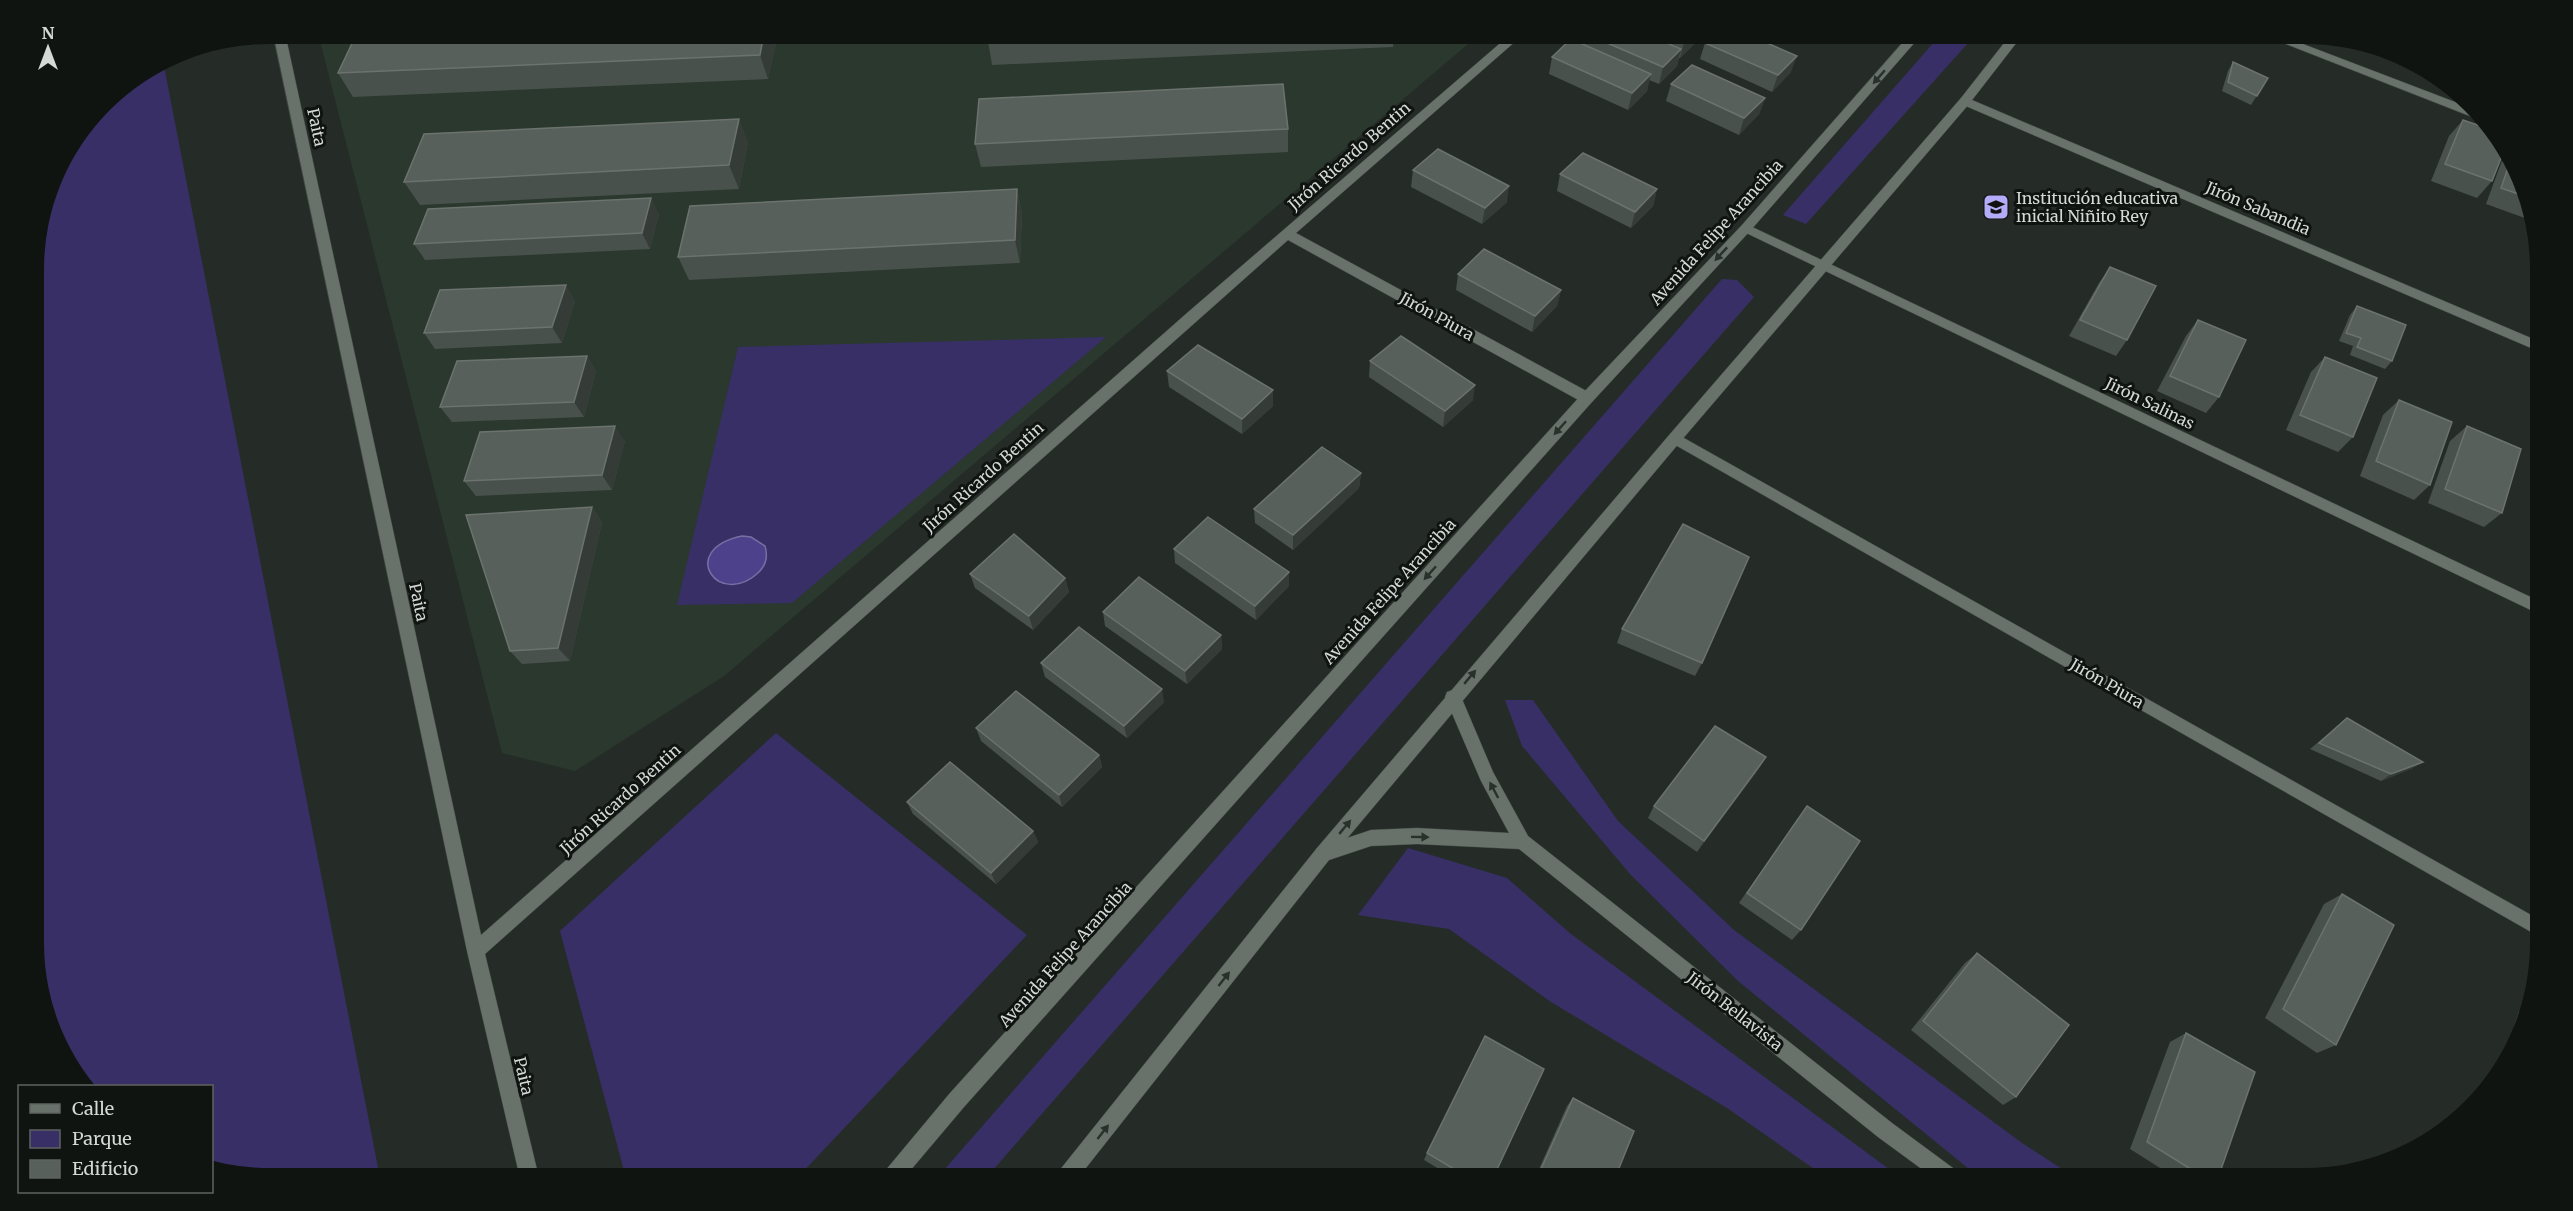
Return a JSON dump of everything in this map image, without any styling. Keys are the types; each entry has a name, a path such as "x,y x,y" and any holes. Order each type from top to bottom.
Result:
{"street":[{"name":"Paita","path":"281,44 476,951 528,1168"},
{"name":"Jirón Ricardo Bentin","path":"476,951 1506,44"},
{"name":"Avenida Felipe Arancibia","path":"900,1168 957,1100 1587,398 1746,228 1907,44"},
{"path":"1074,1168 1323,854 1454,697 1965,101 2009,44"},
{"path":"2293,44 2465,110"},
{"name":"Jirón Sabandia","path":"1965,101 2530,343"},
{"name":"Jirón Salinas","path":"1746,228 2530,604"},
{"name":"Jirón Piura","path":"1288,234 1587,398"},
{"name":"Jirón Piura","path":"1675,438 2530,923"},
{"name":"Jirón Bellavista","path":"1454,697 1487,776 1522,841 1885,1130 1936,1168"},
{"path":"1323,854 1371,838 1417,836 1522,841"}],"shaded area":[{"path":"321,44 1468,44 724,676 575,771 502,753"},
{"path":"742,536 751,537 765,546 767,557 764,566 744,582 730,584 719,581 711,574 708,564 711,553 722,543"}],"green space":[{"path":"1932,44 1967,44 1806,224 1783,215"},
{"path":"165,69 378,1168 268,1168 239,1166 213,1161 213,1085 94,1085 81,1068 61,1029 51,1001 45,972 45,239 55,196 81,143 120,99 143,81"},
{"path":"1722,279 1737,280 1754,297 995,1168 946,1168"},
{"path":"1106,337 792,603 677,605 738,347"},
{"path":"1505,700 1533,700 1618,821 1734,930 2022,1143 2061,1168 1968,1168 1738,981 1630,874 1522,746"},
{"path":"776,733 1027,935 806,1168 623,1168 560,931"},
{"path":"1408,848 1507,878 1571,934 1887,1168 1813,1168 1727,1108 1551,1002 1449,929 1358,915"}],"building":[{"path":"352,44 762,44 760,55 338,73"},
{"path":"1566,44 1582,44 1651,74 1632,93 1552,57"},
{"path":"1610,44 1669,44 1681,49 1663,67"},
{"path":"1707,44 1769,44 1797,56 1778,75"},
{"path":"2233,62 2268,78 2257,96 2228,82"},
{"path":"1692,65 1765,98 1744,118 1671,84"},
{"path":"1283,84 1288,129 975,144 979,99"},
{"path":"739,119 729,165 404,182 424,134"},
{"path":"2463,120 2478,125 2501,159 2492,181 2445,164"},
{"path":"1438,149 1509,186 1485,208 1413,170"},
{"path":"1583,153 1657,189 1635,212 1560,174"},
{"path":"2507,171 2517,194 2501,188"},
{"path":"1017,189 1015,240 678,257 690,206"},
{"path":"651,198 642,233 414,244 428,209"},
{"path":"1484,249 1561,290 1535,316 1458,274"},
{"path":"2110,267 2156,286 2127,340 2080,320"},
{"path":"566,285 552,327 424,333 440,290"},
{"path":"2357,306 2406,325 2392,361 2357,347 2361,338 2346,333"},
{"path":"2198,320 2246,340 2219,397 2170,376"},
{"path":"1401,336 1475,385 1445,411 1370,361"},
{"path":"1198,345 1273,390 1242,419 1167,371"},
{"path":"587,356 574,402 440,407 457,361"},
{"path":"2325,357 2377,378 2353,437 2300,415"},
{"path":"2399,400 2452,422 2430,485 2376,461"},
{"path":"615,426 602,475 464,481 480,432"},
{"path":"2467,426 2521,449 2502,513 2445,489"},
{"path":"1322,447 1361,473 1293,535 1254,509"},
{"path":"592,507 558,648 510,651 466,515"},
{"path":"1208,517 1289,572 1255,606 1174,549"},
{"path":"1683,524 1749,557 1702,663 1622,629"},
{"path":"1014,534 1065,578 1029,616 970,574"},
{"path":"1139,577 1221,635 1185,671 1103,612"},
{"path":"1079,627 1162,689 1124,726 1041,663"},
{"path":"1016,691 1099,755 1059,795 976,728"},
{"path":"2347,718 2423,762 2391,774 2319,743"},
{"path":"1715,726 1766,757 1704,841 1654,806"},
{"path":"950,762 1033,831 991,873 907,802"},
{"path":"1807,806 1860,841 1801,930 1747,893"},
{"path":"2342,894 2394,925 2336,1045 2283,1009"},
{"path":"1977,953 2069,1025 2016,1097 1923,1021"},
{"path":"2186,1033 2255,1072 2221,1168 2189,1168 2147,1142"},
{"path":"1485,1036 1544,1069 1498,1168 1452,1168 1427,1153"},
{"path":"1573,1098 1634,1131 1619,1168 1542,1168"}],"place":[{"name":"Institución educativa inicial Niñito Rey","path":"1996,207"}]}
